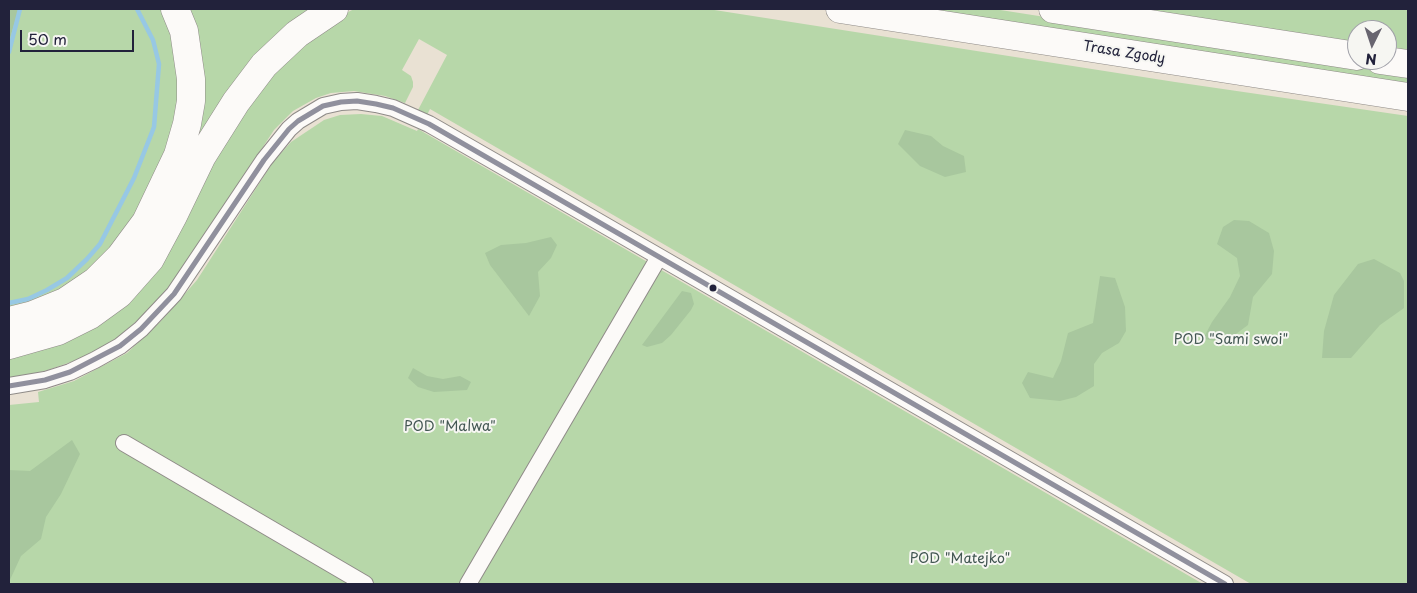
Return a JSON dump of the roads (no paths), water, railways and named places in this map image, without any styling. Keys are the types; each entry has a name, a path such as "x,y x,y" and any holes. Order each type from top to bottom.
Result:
{"highway":[{"path":"9,321 32,315 65,302 96,281 120,257 146,222 178,155 188,124 191,78 184,31 175,9"},
{"path":"9,345 58,331 90,315 119,294 150,259 202,156 236,102 264,64 297,34 334,9"},
{"name":"Trasa Zgody","path":"840,9 1408,98"},
{"path":"1053,9 1347,54"}],"street":[{"path":"9,386 45,380 70,372 112,350 141,329 158,312 187,276 264,160 281,138 298,121 323,106 341,102 357,101 376,104 393,108 428,124 1225,584"},
{"path":"468,584 659,257"},
{"path":"124,443 365,584"}],"waterway":[{"path":"9,52 20,9"},
{"path":"9,303 28,299 47,290 67,278 87,259 100,244 134,178 154,127 159,64 153,40 137,9"}],"park label":[{"name":"POD \"Sami swoi\"","path":"1231,340"},
{"name":"POD \"Malwa\"","path":"450,427"},
{"name":"POD \"Matejko\"","path":"960,559"}]}
